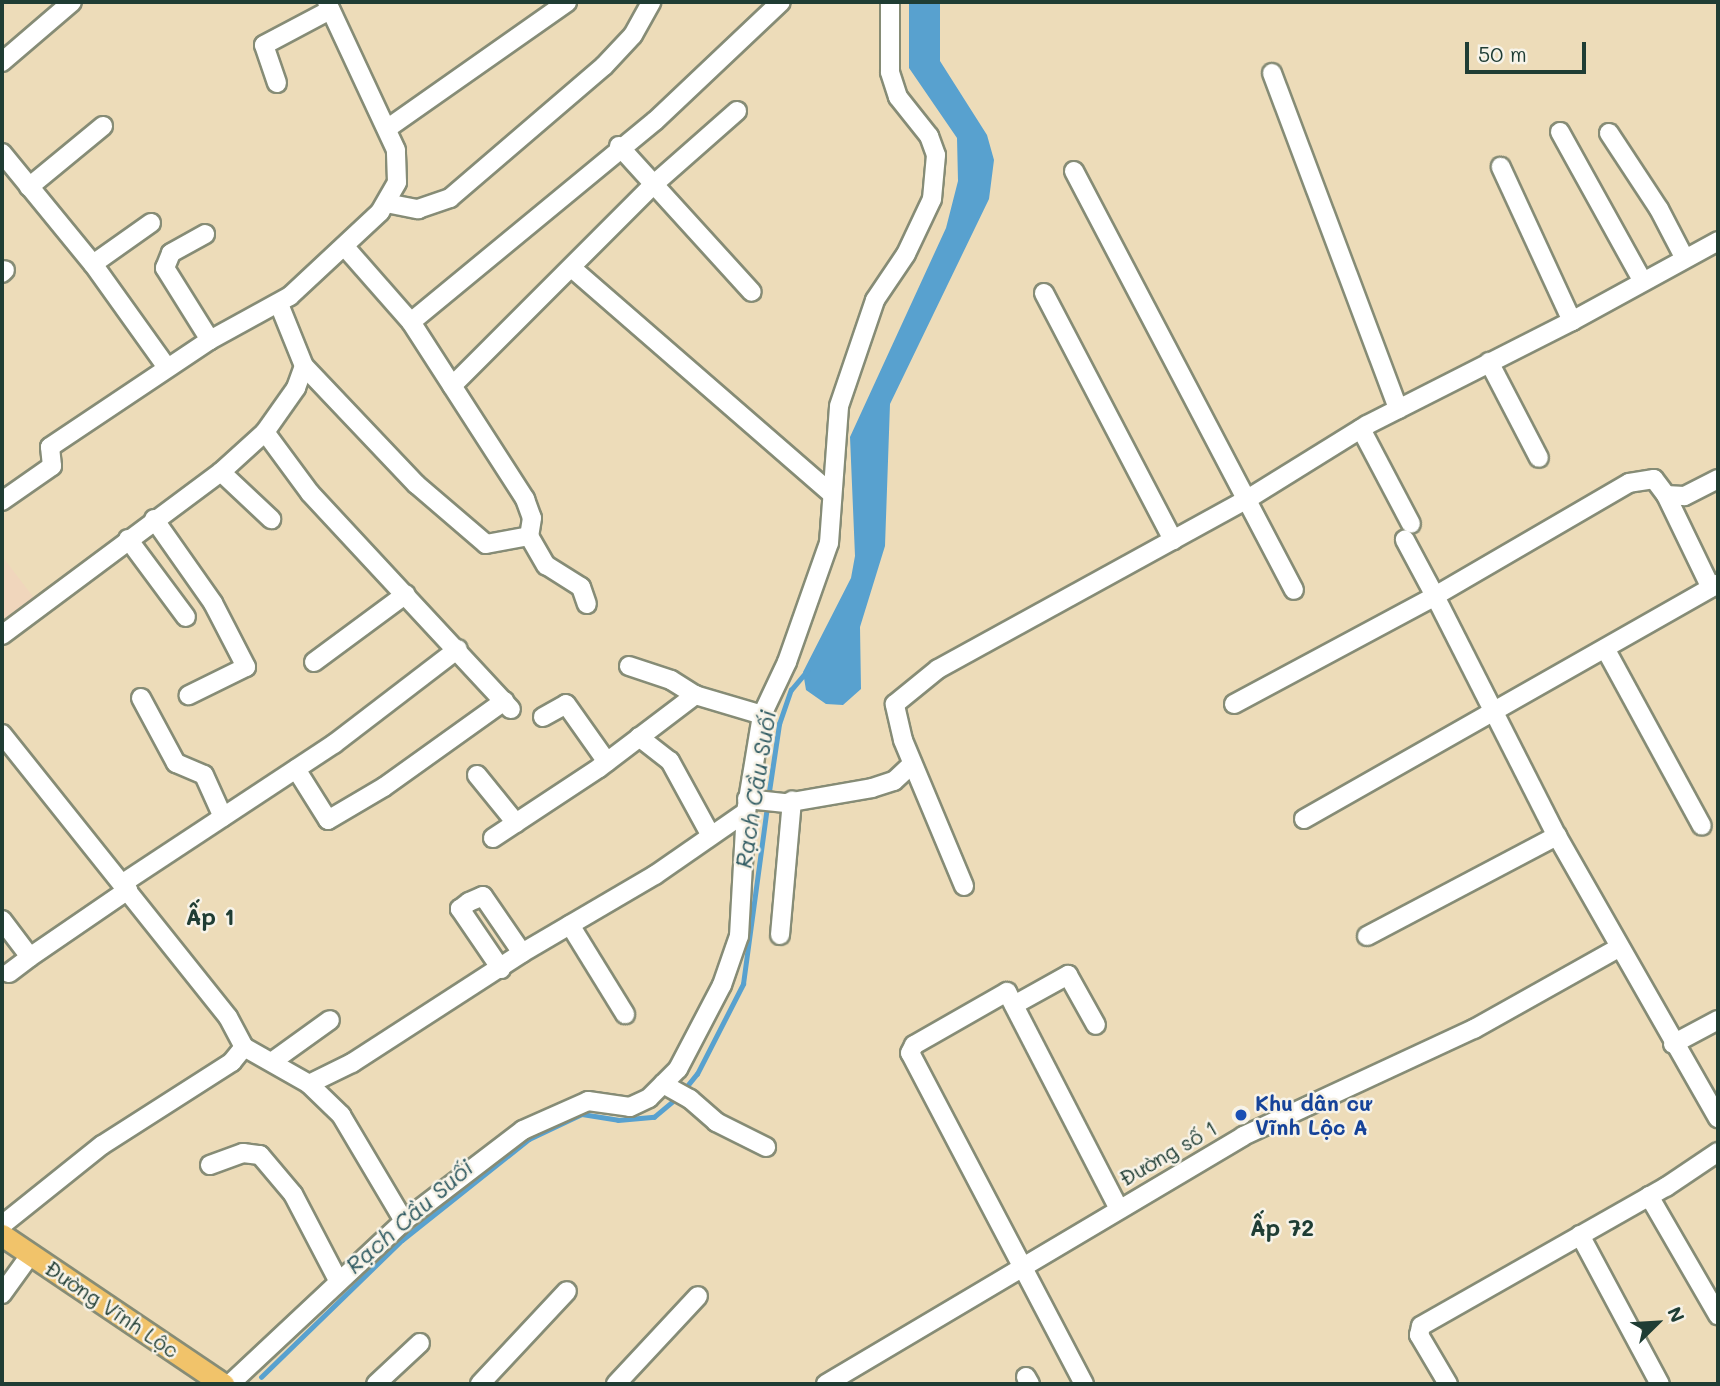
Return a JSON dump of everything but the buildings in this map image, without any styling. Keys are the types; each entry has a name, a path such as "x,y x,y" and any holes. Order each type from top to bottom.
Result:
{"main road":[{"name":"Đường Vĩnh Lộc","path":"2,1235 223,1384"}],"street":[{"path":"2,62 72,2"},
{"path":"388,128 567,2"},
{"path":"386,203 418,209 450,198 604,66 633,35 652,2"},
{"path":"411,322 540,220 620,146 655,121 781,2"},
{"path":"230,1384 404,1221 523,1130 588,1101 630,1107 668,1087 722,985 739,936 762,715 787,662 829,543 839,406 852,359 875,300 925,221 935,174 936,155 929,136 898,97 890,72 890,2"},
{"path":"2,501 52,466 50,447 166,366 279,304 345,247 386,203 397,182 399,165 388,128 329,6 264,45 277,83"},
{"path":"1272,73 1398,408"},
{"path":"453,386 573,269 653,185 737,111"},
{"path":"29,187 103,125"},
{"path":"1560,132 1642,280"},
{"path":"1609,133 1659,209 1684,257"},
{"path":"620,146 752,292"},
{"path":"2,153 93,264 166,366"},
{"path":"1500,167 1572,321"},
{"path":"1074,171 1294,590"},
{"path":"93,264 151,223"},
{"path":"205,234 171,253 165,268 210,340"},
{"path":"964,886 912,764 895,704 938,668 1246,500 1398,408 1572,321 1642,280 1718,241"},
{"path":"345,247 411,322 525,499 532,518 529,536 546,565 581,587 587,604"},
{"path":"573,269 832,494"},
{"path":"1044,293 1173,540"},
{"path":"279,304 304,366 416,484 486,544 529,536"},
{"path":"1489,362 1539,458"},
{"path":"2,635 154,519 221,472 265,432 296,388 304,366"},
{"path":"1362,429 1435,596 1558,836 1673,1044 1718,1118"},
{"path":"265,432 310,493 508,705 384,787 328,820 296,769"},
{"path":"221,472 271,519"},
{"path":"1234,704 1435,596 1629,483 1654,479 1666,495 1715,586 1606,650 1304,818"},
{"path":"1666,495 1684,496 1718,479"},
{"path":"154,519 214,603 246,667 189,695"},
{"path":"128,539 186,617"},
{"path":"314,662 405,594"},
{"path":"9,973 125,886 296,769 458,649"},
{"path":"1606,650 1702,826"},
{"path":"629,666 671,680 695,695 762,715"},
{"path":"493,838 607,762 695,695"},
{"path":"141,698 176,763 204,775 223,817"},
{"path":"543,717 566,704 607,762"},
{"path":"2,734 228,1017 244,1047 273,1061 309,1084 341,1115 404,1221"},
{"path":"639,737 670,761 710,836"},
{"path":"309,1084 352,1063 501,969 522,953 710,836 751,804 789,802 887,784 912,764"},
{"path":"477,775 516,823"},
{"path":"780,936 789,802"},
{"path":"1367,936 1558,836"},
{"path":"501,969 460,909 469,902 483,896 522,953"},
{"path":"2,920 30,957"},
{"path":"570,925 625,1014"},
{"name":"Đường số 1","path":"826,1384 1118,1207 1243,1136 1474,1029 1620,947"},
{"path":"1014,1004 1069,975 1096,1025"},
{"path":"1084,1384 910,1053 922,1038 1007,992 1118,1207"},
{"path":"273,1061 330,1020"},
{"path":"1673,1044 1718,1020"},
{"path":"2,1226 102,1145 232,1062 244,1047"},
{"path":"668,1087 690,1099 716,1122 766,1146"},
{"path":"1448,1384 1419,1328 1649,1196 1718,1152"},
{"path":"210,1164 243,1153 260,1155 274,1168 338,1280"},
{"path":"1649,1196 1718,1315"},
{"path":"1580,1235 1660,1384"},
{"path":"2,1294 31,1254"},
{"path":"480,1384 567,1291"},
{"path":"616,1384 698,1296"},
{"path":"376,1384 420,1343"}],"shaded area":[{"path":"2,556 37,602 2,630"}],"water":[{"path":"909,2 940,2 940,61 987,135 994,160 989,199 890,404 885,546 860,627 861,689 843,705 826,704 806,690 803,672 851,578 855,556 850,437 946,228 958,181 957,138 909,68"}],"waterway":[{"name":"Rạch Cầu Suối","path":"768,798 779,724 791,690 807,671"},
{"name":"Rạch Cầu Suối","path":"683,1091 697,1074 743,984 767,806"},
{"name":"Rạch Cầu Suối","path":"261,1377 402,1240 529,1139 582,1114 618,1120 654,1117 677,1098"}],"place":[{"name":"Khu dân cư Vĩnh Lộc A","path":"1241,1115"}],"district":[{"name":"Ấp 1","path":"210,916"},
{"name":"Ấp 72","path":"1282,1227"}]}
